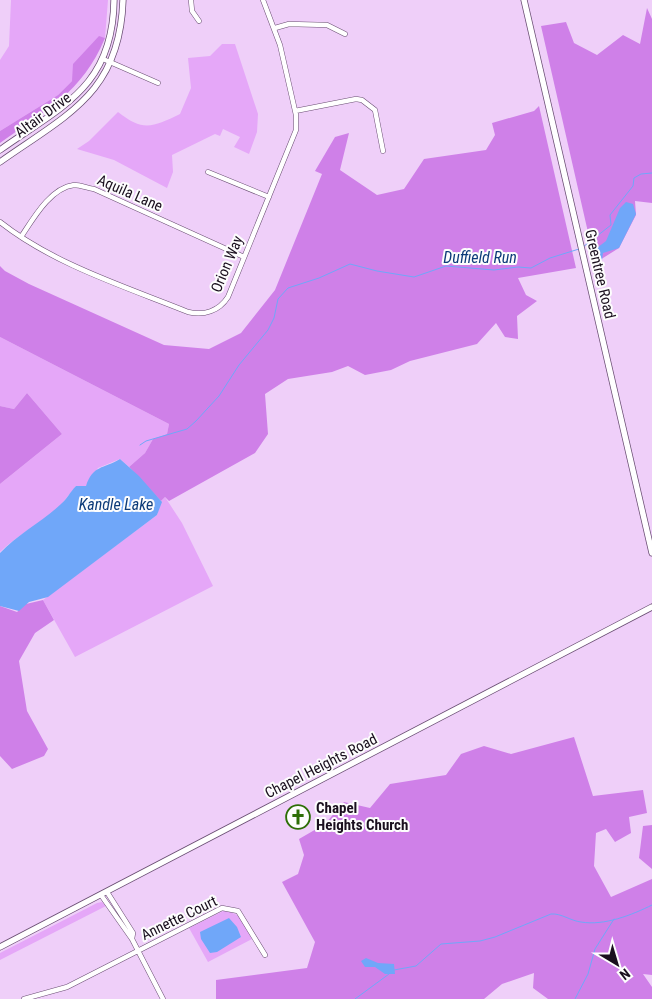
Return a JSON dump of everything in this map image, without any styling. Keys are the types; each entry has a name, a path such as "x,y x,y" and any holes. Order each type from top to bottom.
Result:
{"street":[{"name":"Altair Drive","path":"0,150 71,101 90,81 103,59 112,33 114,0"},
{"name":"Altair Drive","path":"0,162 76,109 97,86 112,62 121,34 123,0"},
{"path":"192,0 192,11 199,21"},
{"name":"Orion Way","path":"0,222 20,237 80,268 195,314 208,313 224,303 295,136 297,122 275,28 263,0"},
{"name":"Greentree Road","path":"524,0 652,553"},
{"path":"275,28 289,24 327,24 345,34"},
{"path":"103,59 158,83"},
{"path":"295,111 349,100 362,100 375,110 383,151"},
{"path":"208,172 269,197"},
{"name":"Aquila Lane","path":"20,237 53,196 67,188 80,186 244,257"},
{"name":"Chapel Heights Road","path":"0,947 652,607"},
{"path":"107,892 133,933 132,939"},
{"path":"100,895 132,939 164,999"},
{"name":"Annette Court","path":"138,951 211,913 222,908 230,908 238,911 244,919 265,955"},
{"path":"24,999 67,987 138,951"}],"shaded area":[{"path":"11,0 108,0 105,38 99,37 72,81 58,95 0,131 0,60 9,46"},
{"path":"647,8 652,19 652,203 635,201 636,215 619,248 595,263 541,26 566,22 574,43 597,55 623,35 640,44"},
{"path":"99,36 105,38 96,57 74,87 47,110 0,143 0,131 58,95 72,81 73,64"},
{"path":"222,44 235,44 258,114 257,132 249,154 234,147 240,137 223,129 220,136 215,134 172,155 173,172 167,188 114,160 77,149 89,141 118,112 134,123 141,125 155,124 180,114 191,88 188,58 210,56"},
{"path":"539,106 576,268 518,278 526,295 537,301 517,316 518,339 505,337 496,323 477,344 410,361 391,370 365,375 348,366 332,372 288,379 265,394 268,434 255,453 169,501 165,497 161,501 129,467 145,453 153,439 167,434 169,424 0,337 0,266 5,271 29,284 164,345 209,349 241,333 275,290 322,174 315,171 335,137 349,133 340,170 377,195 404,189 424,159 486,150 495,135 492,123 534,111"},
{"path":"0,337 169,424 167,434 153,439 145,453 129,467 120,459 98,468 86,486 76,486 61,505 0,552 0,484 62,434 27,393 14,409 0,406"},
{"path":"27,393 62,434 0,484 0,406 14,409"},
{"path":"165,497 182,523 213,586 75,657 43,600 157,515 161,501"},
{"path":"43,600 54,620 35,633 19,661 27,711 48,749 44,756 12,769 0,756 0,606 17,612 26,604"},
{"path":"574,737 593,796 643,790 647,813 629,817 631,833 615,842 606,829 596,833 594,866 611,897 652,879 652,975 643,974 652,987 652,999 548,999 533,988 534,973 502,984 484,999 216,999 216,980 307,968 315,942 282,882 298,874 304,855 299,839 325,824 344,802 370,808 390,784 446,775 461,754 484,746 511,754"},
{"path":"652,825 652,869 639,858 643,826"},
{"path":"102,902 106,906 0,960 0,953"},
{"path":"223,911 234,913 238,916 252,939 208,962 189,928"}],"water":[{"path":"626,202 633,204 636,214 619,248 603,253 602,260 594,262 593,251 606,241 620,208"},
{"name":"Kandle Lake","path":"120,459 139,476 162,502 157,515 48,597 29,602 19,611 0,606 0,553 54,510 76,486 86,486 95,471"},
{"path":"229,918 237,927 241,937 217,952 210,953 201,939 200,932"},
{"path":"366,958 378,963 394,964 395,974 385,974 375,967 365,967 361,961"}],"waterway":[{"name":"Duffield Run","path":"583,247 611,225 610,215 633,186 634,178 641,174 652,173"},
{"name":"Duffield Run","path":"140,445 146,441 187,429 196,421 219,396 239,365 268,330 274,318 278,299 288,288 319,278 350,264 414,277 446,266 494,270 518,267 531,268 550,258 579,249"},
{"path":"394,970 416,966 441,944 480,941 495,937 551,914 590,923 627,916 652,905"},
{"path":"575,999 588,974 595,949 614,919"},
{"path":"355,999 389,974"}],"place":[{"name":"Chapel Heights Church","path":"298,817"}]}
